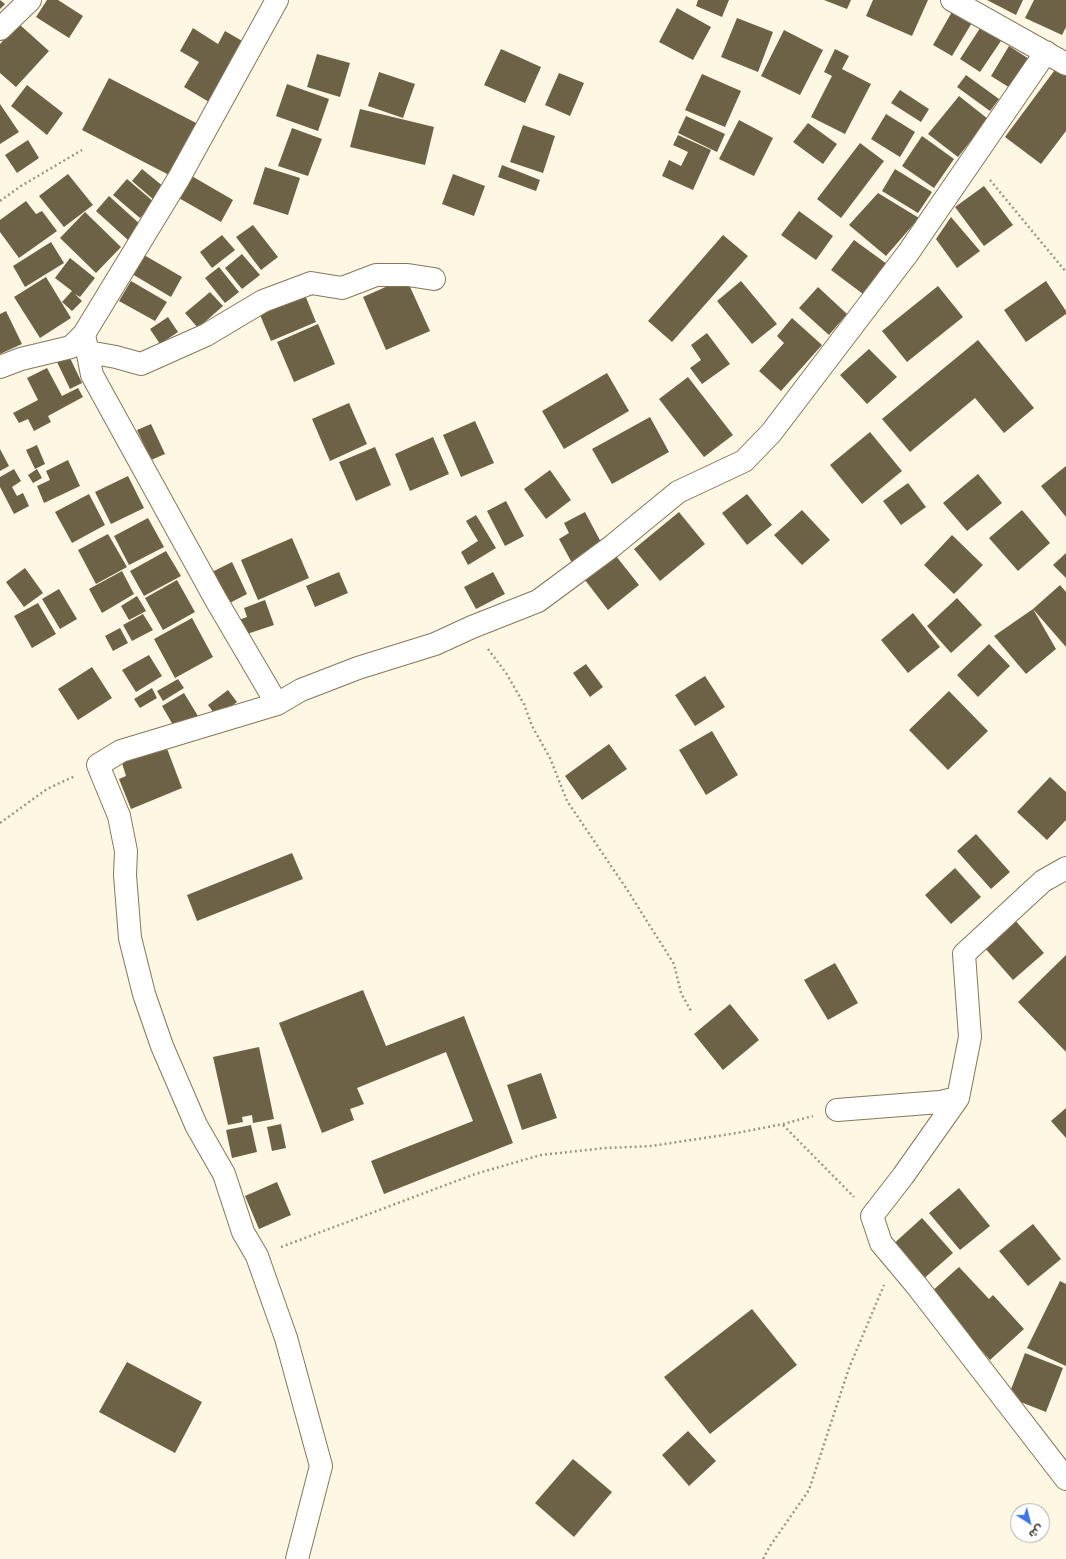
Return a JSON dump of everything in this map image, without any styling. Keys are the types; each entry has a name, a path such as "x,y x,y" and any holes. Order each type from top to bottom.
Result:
{"street":[{"path":"0,29 30,0"},
{"path":"276,704 220,607 92,376 86,343 277,0"},
{"path":"952,0 1066,64"},
{"path":"297,1559 322,1466 286,1338 257,1256 243,1232 224,1174 196,1125 165,1053 144,994 130,938 125,875 126,851 119,816 98,765 121,751 276,704 301,690 358,668 435,644 472,627 538,601 611,547 678,492 744,461 771,433 908,253 1046,52"},
{"path":"0,367 21,359 86,343 116,357 141,364 206,335 263,301 311,283 342,288 376,275 408,275 434,279"},
{"path":"1066,868 1043,881 964,954 970,1037 958,1098 903,1176 872,1216 881,1243 918,1286 1066,1479"},
{"path":"837,1110 940,1102 958,1098"}],"path":[{"path":"0,201 21,186 82,150"},
{"path":"973,159 1066,272"},
{"path":"472,627 506,673 524,704 532,726 550,758 567,801 626,888 674,964 681,993 691,1011"},
{"path":"0,823 47,789 98,765"},
{"path":"257,1256 475,1174 541,1155 605,1148 652,1146 737,1133 783,1124 837,1110"},
{"path":"783,1124 872,1216"},
{"path":"763,1559 770,1546 809,1490 849,1368 895,1259"}],"building":[{"path":"0,0 5,4 0,9"},
{"path":"47,0 58,0 83,16 69,38 36,17"},
{"path":"698,0 729,0 722,17 696,6"},
{"path":"824,0 851,0 847,9"},
{"path":"873,0 928,0 912,36 866,16"},
{"path":"987,0 1023,0 1016,15"},
{"path":"1034,0 1066,0 1066,27 1062,35 1025,18"},
{"path":"677,8 711,27 693,60 659,42"},
{"path":"953,10 973,21 952,56 933,45"},
{"path":"737,18 773,32 758,72 721,57"},
{"path":"984,22 1005,35 980,72 960,59"},
{"path":"19,24 49,51 16,87 0,73 0,44"},
{"path":"193,28 218,44 225,31 244,42 214,105 184,87 199,62 180,51"},
{"path":"784,30 823,50 800,95 761,76"},
{"path":"1009,46 1029,59 1010,88 991,76"},
{"path":"501,49 541,67 525,103 484,85"},
{"path":"835,49 849,56 842,69 871,84 845,134 811,117 832,76 824,72"},
{"path":"317,54 350,63 340,97 307,87"},
{"path":"1057,67 1066,74 1066,131 1041,164 1005,137"},
{"path":"379,72 415,84 403,118 368,106"},
{"path":"559,73 584,83 570,116 545,105"},
{"path":"702,74 741,91 725,127 685,110"},
{"path":"966,75 999,99 990,111 957,87"},
{"path":"109,78 200,125 173,177 82,130"},
{"path":"287,84 329,99 318,131 276,116"},
{"path":"27,85 63,113 47,135 11,106"},
{"path":"900,90 929,109 921,122 891,103"},
{"path":"959,96 988,119 958,157 928,134"},
{"path":"0,104 19,132 0,144"},
{"path":"360,109 434,127 425,165 350,147"},
{"path":"886,114 915,132 900,157 871,139"},
{"path":"686,116 725,134 717,152 678,133"},
{"path":"739,120 773,138 754,176 719,159"},
{"path":"808,123 837,144 823,164 793,142"},
{"path":"523,125 555,136 543,173 510,162"},
{"path":"292,128 322,139 308,176 278,166"},
{"path":"678,135 711,150 693,190 662,176 669,160 681,166 688,152 673,145"},
{"path":"922,136 954,159 934,188 902,166"},
{"path":"28,140 39,158 17,173 5,155"},
{"path":"860,143 884,161 841,218 817,199"},
{"path":"502,165 540,180 536,191 498,177"},
{"path":"265,167 300,178 288,215 253,204"},
{"path":"142,169 164,187 154,200 132,181"},
{"path":"895,169 932,192 918,213 882,191"},
{"path":"68,174 93,205 64,227 39,196"},
{"path":"453,174 485,186 474,216 442,204"},
{"path":"190,175 233,200 221,222 177,197"},
{"path":"127,179 154,202 140,218 113,195"},
{"path":"984,186 1013,225 984,246 955,207"},
{"path":"878,193 919,218 886,256 849,225"},
{"path":"109,196 141,225 128,240 96,211"},
{"path":"26,201 36,214 42,211 57,231 19,258 0,232 0,220"},
{"path":"799,211 833,236 816,260 781,235"},
{"path":"85,212 121,247 96,273 60,238"},
{"path":"951,217 980,251 957,268 936,239"},
{"path":"253,225 278,257 261,270 236,237"},
{"path":"222,235 235,250 212,268 200,252"},
{"path":"723,235 748,256 672,342 648,321"},
{"path":"854,240 887,264 863,294 831,270"},
{"path":"51,242 64,263 25,287 13,266"},
{"path":"242,254 260,275 242,289 225,268"},
{"path":"144,255 182,277 171,297 132,274"},
{"path":"70,258 95,278 80,297 75,294 82,301 72,311 62,302 72,291 55,278"},
{"path":"219,267 239,292 225,303 205,278"},
{"path":"46,277 71,318 40,338 14,297"},
{"path":"406,278 430,331 386,350 363,297"},
{"path":"131,281 167,302 155,321 119,301"},
{"path":"741,281 777,324 752,344 717,301"},
{"path":"1046,281 1066,311 1066,314 1026,342 1004,310"},
{"path":"938,286 963,317 907,362 882,331"},
{"path":"818,287 847,314 829,335 799,308"},
{"path":"210,292 223,306 198,328 185,313"},
{"path":"305,295 316,322 271,341 260,315"},
{"path":"6,311 22,344 0,354 0,314"},
{"path":"168,317 178,332 160,344 150,329"},
{"path":"792,318 822,345 781,391 759,371 784,343 777,336"},
{"path":"318,324 335,364 294,382 277,342"},
{"path":"707,333 730,364 702,384 690,368 701,360 691,345"},
{"path":"978,340 1034,408 1004,433 975,398 910,452 882,419"},
{"path":"869,349 897,377 867,404 840,375"},
{"path":"69,356 82,383 70,389 57,362"},
{"path":"47,368 62,396 78,388 83,397 48,416 51,422 34,431 28,419 19,423 13,413 38,400 27,378"},
{"path":"607,373 629,411 564,449 542,411"},
{"path":"688,377 733,435 704,457 659,399"},
{"path":"349,403 367,444 330,461 312,419"},
{"path":"650,417 669,452 612,484 592,449"},
{"path":"475,421 494,463 461,477 443,435"},
{"path":"151,424 165,454 151,460 137,430"},
{"path":"870,432 902,471 862,504 830,465"},
{"path":"433,437 449,474 410,491 395,454"},
{"path":"37,445 45,464 35,469 26,450"},
{"path":"375,447 391,485 356,501 339,462"},
{"path":"0,449 9,466 0,471"},
{"path":"68,460 80,486 44,503 37,486 50,480 46,471"},
{"path":"1066,466 1066,517 1041,486"},
{"path":"14,469 21,481 12,487 17,496 23,493 29,506 14,514 0,487 0,477"},
{"path":"37,469 42,478 33,483 28,475"},
{"path":"550,470 571,500 546,519 524,489"},
{"path":"978,474 1002,503 967,531 943,503"},
{"path":"128,476 144,508 111,524 95,492"},
{"path":"908,483 926,507 901,525 883,501"},
{"path":"89,494 105,525 72,543 55,512"},
{"path":"747,494 772,525 747,545 722,513"},
{"path":"506,501 524,536 505,546 487,511"},
{"path":"802,510 830,540 802,565 774,535"},
{"path":"1022,510 1050,543 1018,571 989,538"},
{"path":"585,512 603,546 572,563 559,539 569,533 564,523"},
{"path":"679,512 705,544 660,581 634,549"},
{"path":"476,515 496,548 468,565 461,552 478,541 466,521"},
{"path":"148,518 164,547 129,565 114,536"},
{"path":"108,534 127,567 96,584 78,550"},
{"path":"952,535 983,565 954,594 924,565"},
{"path":"292,538 309,578 258,600 241,560"},
{"path":"166,551 181,576 144,596 130,571"},
{"path":"1066,553 1066,578 1053,565"},
{"path":"616,556 639,585 608,610 585,580"},
{"path":"232,562 247,594 222,607 206,575"},
{"path":"25,568 43,593 24,607 6,582"},
{"path":"122,571 134,594 102,613 89,589"},
{"path":"339,572 348,593 315,607 306,586"},
{"path":"493,572 505,594 476,609 464,587"},
{"path":"177,580 195,612 163,630 145,598"},
{"path":"1060,585 1066,592 1066,647 1033,609"},
{"path":"59,589 77,619 60,629 42,599"},
{"path":"137,596 146,611 129,620 121,606"},
{"path":"957,598 982,625 951,653 927,626"},
{"path":"265,600 274,625 241,636 236,621 247,617 244,608"},
{"path":"38,603 56,634 32,648 14,616"},
{"path":"1033,609 1056,649 1026,674 994,636"},
{"path":"913,613 940,647 908,673 881,640"},
{"path":"143,614 153,630 132,641 123,625"},
{"path":"192,618 213,657 175,678 154,639"},
{"path":"120,628 128,643 113,651 105,636"},
{"path":"989,644 1010,666 978,697 957,675"},
{"path":"149,655 162,676 136,692 122,670"},
{"path":"586,664 603,687 590,697 573,673"},
{"path":"92,667 112,698 78,720 58,689"},
{"path":"705,676 725,707 695,726 675,695"},
{"path":"178,679 184,688 163,701 157,691"},
{"path":"152,688 157,698 140,708 134,699"},
{"path":"228,690 237,702 217,717 208,705"},
{"path":"949,691 988,731 948,770 909,730"},
{"path":"184,693 198,716 176,730 162,706"},
{"path":"712,731 738,775 706,795 679,750"},
{"path":"609,744 627,769 582,800 565,776"},
{"path":"166,746 182,788 131,809 119,779 126,776 122,763"},
{"path":"1050,777 1066,792 1066,820 1047,840 1017,812"},
{"path":"976,834 1010,872 991,889 957,851"},
{"path":"292,853 303,879 197,921 187,895"},
{"path":"955,868 981,897 951,924 925,895"},
{"path":"1014,919 1044,953 1013,980 983,946"},
{"path":"1066,955 1066,1052 1018,1002"},
{"path":"835,963 858,1003 828,1020 804,980"},
{"path":"363,990 386,1046 464,1016 513,1143 384,1194 371,1161 473,1121 446,1052 357,1088 364,1104 350,1109 354,1120 322,1133 279,1023"},
{"path":"730,1004 759,1040 723,1070 694,1034"},
{"path":"259,1047 274,1119 253,1123 252,1115 242,1117 243,1122 228,1125 213,1057"},
{"path":"541,1073 557,1118 522,1130 507,1085"},
{"path":"1066,1108 1066,1138 1051,1121"},
{"path":"281,1124 286,1148 272,1151 267,1127"},
{"path":"251,1125 257,1152 232,1158 226,1130"},
{"path":"277,1182 291,1215 259,1229 245,1196"},
{"path":"959,1188 990,1226 960,1250 929,1213"},
{"path":"922,1218 953,1253 921,1281 890,1247"},
{"path":"1033,1224 1061,1259 1028,1286 999,1251"},
{"path":"959,1267 989,1299 993,1295 1024,1329 990,1360 930,1293"},
{"path":"1060,1281 1066,1284 1066,1366 1027,1348"},
{"path":"752,1309 797,1365 710,1434 664,1377"},
{"path":"1025,1353 1063,1368 1046,1412 1008,1397"},
{"path":"127,1362 202,1402 175,1453 99,1412"},
{"path":"688,1431 716,1461 689,1486 662,1455"},
{"path":"573,1459 612,1492 574,1537 535,1503"}]}
